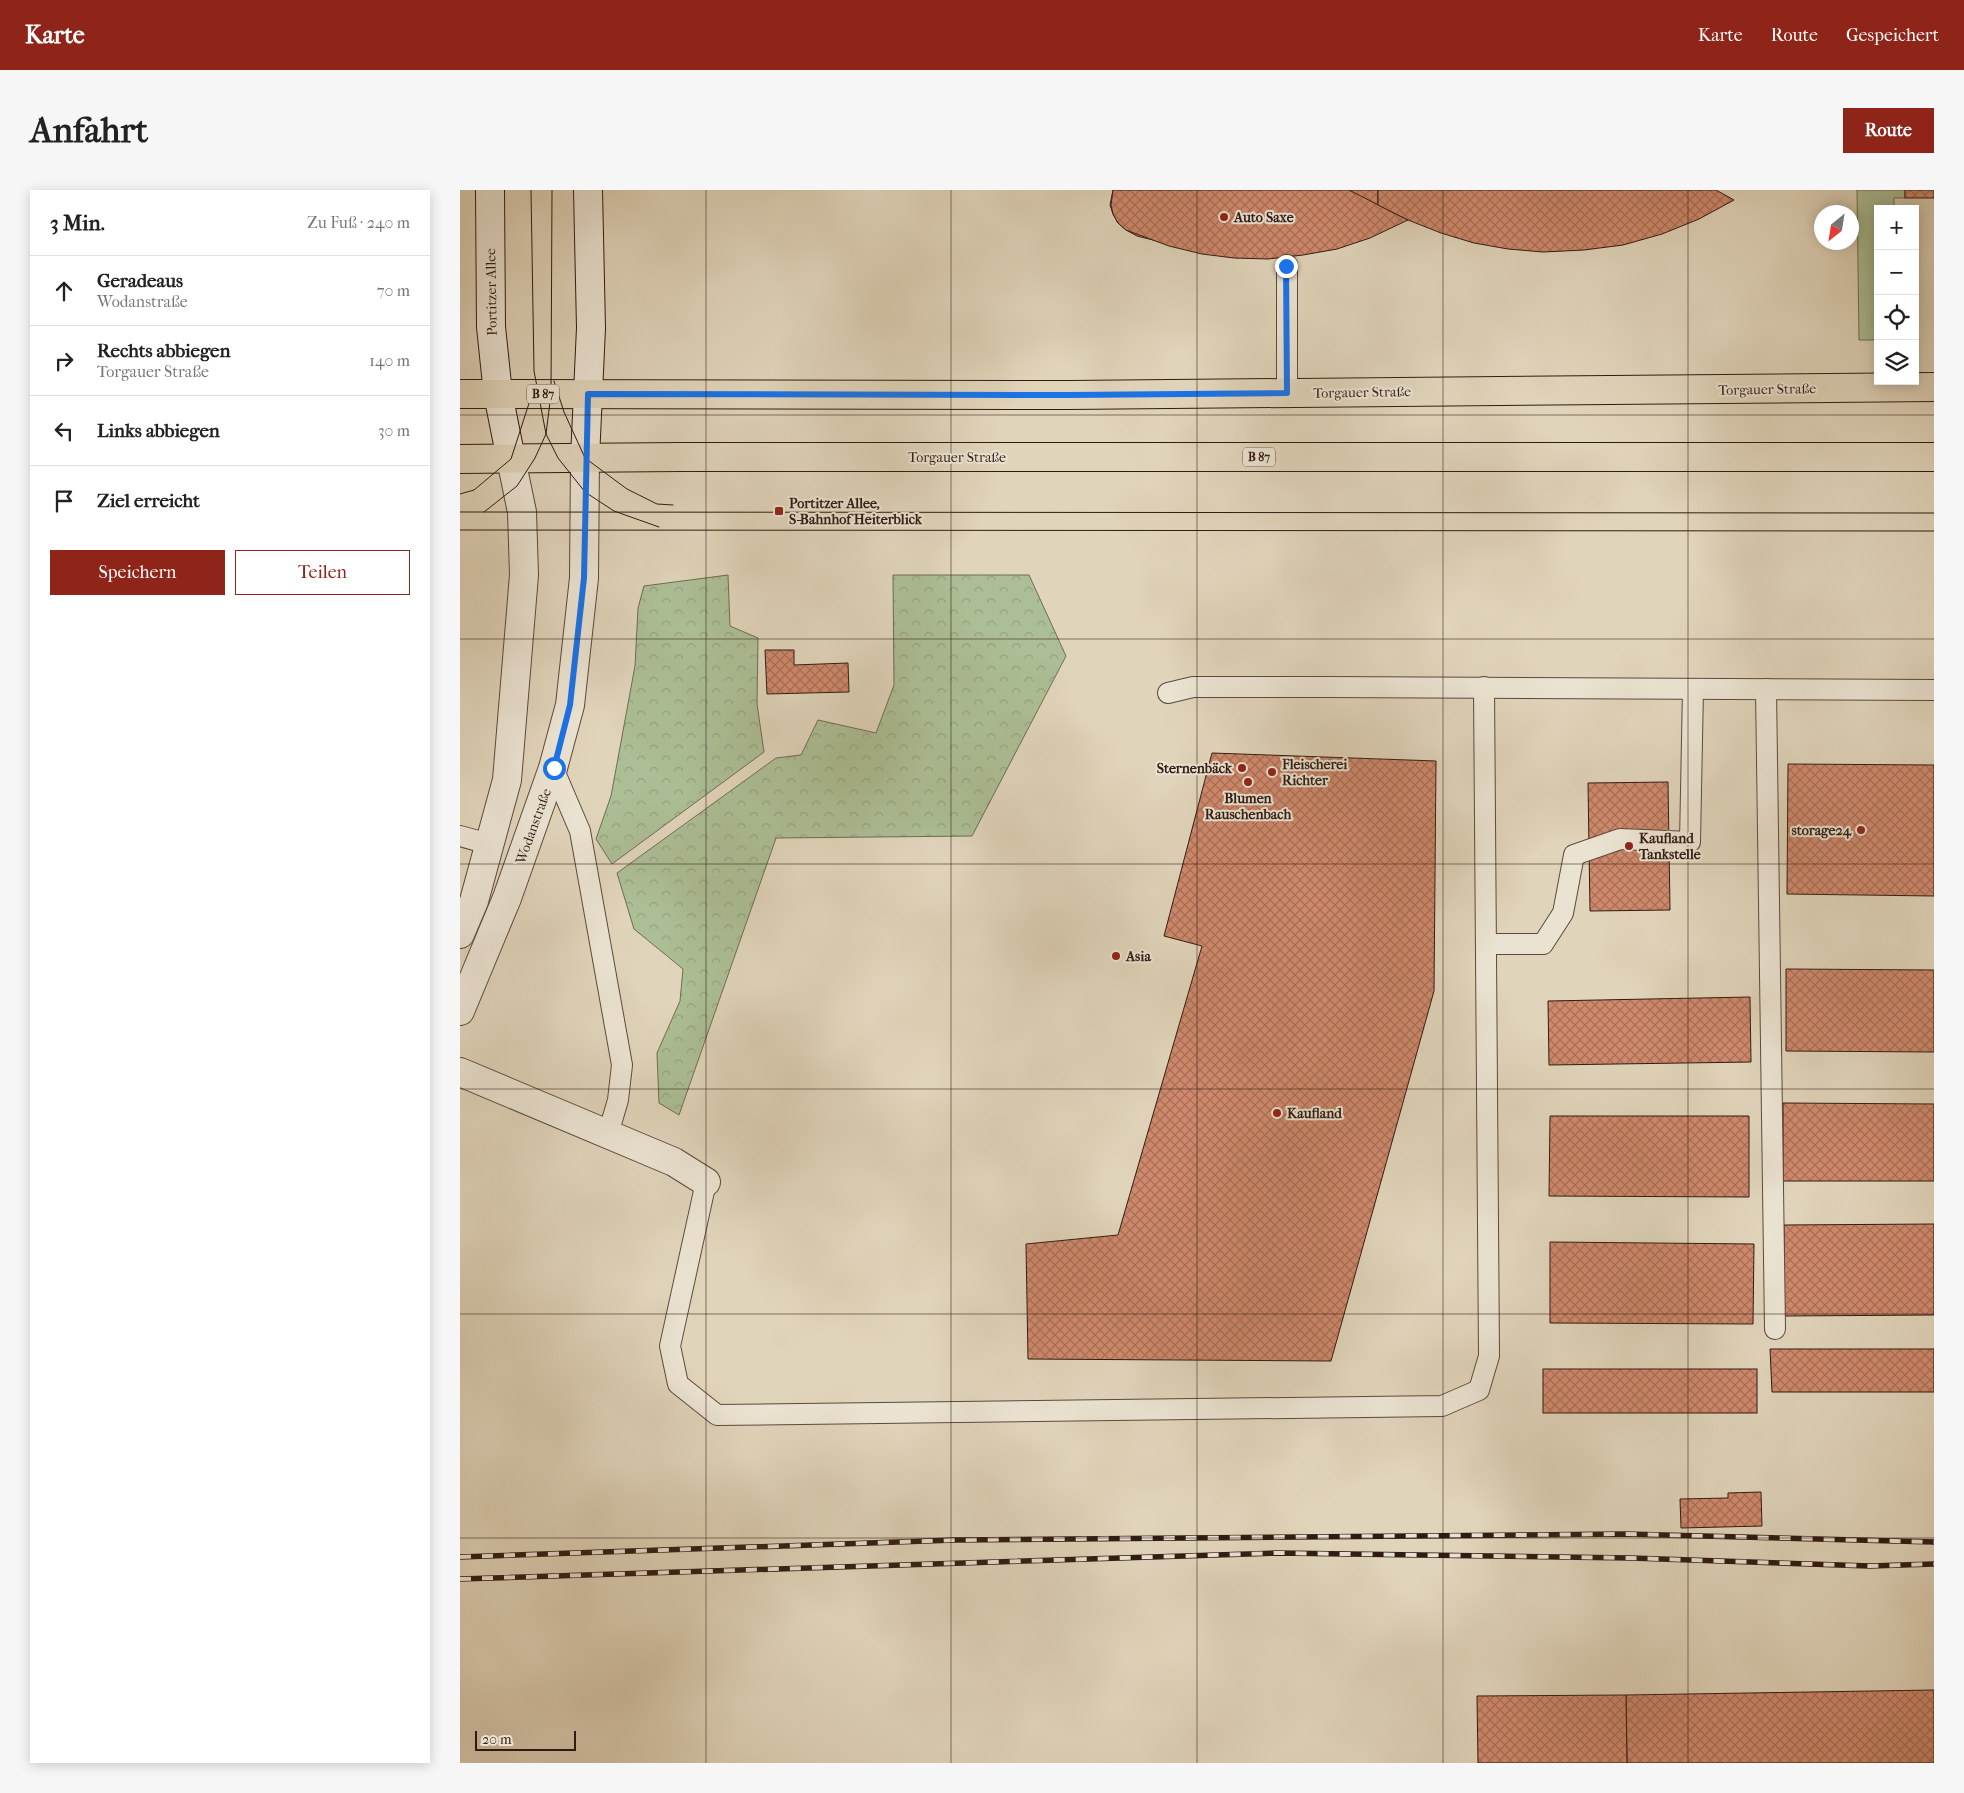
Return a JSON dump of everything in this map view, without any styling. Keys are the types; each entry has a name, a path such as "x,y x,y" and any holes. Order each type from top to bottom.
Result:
{"main road":[{"name":"Torgauer Straße","path":"460,394 1069,395 1934,387"},
{"name":"Torgauer Straße","path":"460,459 1934,456"}],"street":[{"name":"Portitzer Allee","path":"490,190 491,327 498,394"},
{"path":"588,190 591,328 588,394"},
{"path":"460,934 474,901 507,780 524,575 522,512 498,394"},
{"name":"Wodanstraße","path":"460,1011 507,898 554,768 570,705 584,584 585,458 588,394"},
{"path":"460,1072 674,1162 706,1182"}],"lane":[{"path":"1286,266 1287,393"},
{"path":"1168,693 1193,687 1934,690"},
{"path":"706,1182 670,1346 678,1384 717,1415 1442,1406 1479,1390 1489,1356 1484,687"},
{"path":"1487,944 1543,944 1563,913 1574,855 1620,839 1690,842 1693,689"},
{"path":"1766,689 1775,1329"},
{"path":"554,768 580,831 622,1065 618,1100 608,1134"},
{"path":"460,836 490,844"}],"green space":[{"path":"1857,190 1905,190 1905,198 1894,198 1894,205 1874,205 1874,340 1859,340 1859,205 1857,205"},
{"path":"728,575 730,626 758,638 757,704 764,752 612,864 596,839 611,796 635,666 638,608 644,586"},
{"path":"893,575 1029,575 1066,656 972,836 776,838 679,1115 659,1103 657,1053 680,1001 683,969 634,929 617,873 776,758 801,755 818,720 876,733 894,685"}],"building":[{"name":"Auto Saxe","path":"1113,190 1378,190 1378,211 1353,212 1353,207 1304,232 1251,246 1194,247 1165,243 1137,236 1126,230 1118,223 1110,205"},
{"name":"Auto Saxe","path":"1113,190 1349,190 1408,220 1370,238 1337,249 1268,259 1234,258 1202,254 1169,246 1126,230 1118,223 1113,214 1111,205"},
{"path":"1378,190 1716,190 1734,200 1699,219 1662,234 1623,245 1584,250 1543,252 1508,249 1474,243 1441,233 1408,220 1378,205"},
{"path":"1905,190 1934,190 1934,198 1905,198"},
{"path":"765,650 794,650 794,665 848,663 849,692 767,694"},
{"name":"Kaufland","path":"1212,753 1436,761 1434,991 1331,1361 1028,1359 1026,1244 1118,1235 1202,946 1164,936"},
{"name":"storage24","path":"1788,764 1934,765 1934,896 1787,894"},
{"name":"Kaufland Tankstelle","path":"1668,782 1670,910 1590,911 1588,783"},
{"path":"1786,969 1934,970 1934,1052 1786,1051"},
{"path":"1750,997 1751,1062 1549,1065 1548,1001"},
{"path":"1783,1103 1934,1104 1934,1181 1783,1181"},
{"path":"1550,1116 1749,1116 1749,1197 1549,1196"},
{"path":"1934,1224 1934,1315 1784,1316 1784,1225"},
{"path":"1550,1242 1754,1244 1753,1324 1550,1323"},
{"path":"1770,1349 1934,1349 1934,1392 1772,1392"},
{"path":"1543,1369 1757,1369 1757,1413 1543,1413"},
{"path":"1761,1492 1762,1526 1681,1528 1680,1499 1728,1498 1728,1493"},
{"path":"1934,1690 1934,1763 1627,1763 1626,1695"},
{"path":"1626,1695 1627,1763 1478,1763 1477,1696"}],"tram line":[{"path":"531,190 534,371 546,434 558,458 585,492 614,511 659,527"},
{"path":"484,512 517,486 535,458 546,434 551,394 552,190"},
{"path":"554,381 564,412 585,458 627,489 657,504 673,505"},
{"path":"460,494 474,490 511,459 533,386"},
{"path":"460,512 1934,513"},
{"path":"460,530 1934,531"}],"railway":[{"path":"460,1557 955,1540 1625,1534 1934,1542"},
{"path":"460,1579 1277,1553 1631,1558 1870,1566 1934,1564"}],"place":[{"name":"Auto Saxe","path":"1224,217"},
{"name":"Portitzer Allee, S-Bahnhof Heiterblick","path":"779,511"},
{"name":"Sternenbäck","path":"1242,768"},
{"name":"Fleischerei Richter","path":"1272,772"},
{"name":"Blumen Rauschenbach","path":"1248,782"},
{"name":"storage24","path":"1861,830"},
{"name":"Kaufland Tankstelle","path":"1629,846"},
{"name":"Asia","path":"1116,956"},
{"name":"Kaufland","path":"1277,1113"}],"route":[{"path":"554,768 570,705 584,578 585,458 588,394 1069,395 1287,393 1286,266"}]}
